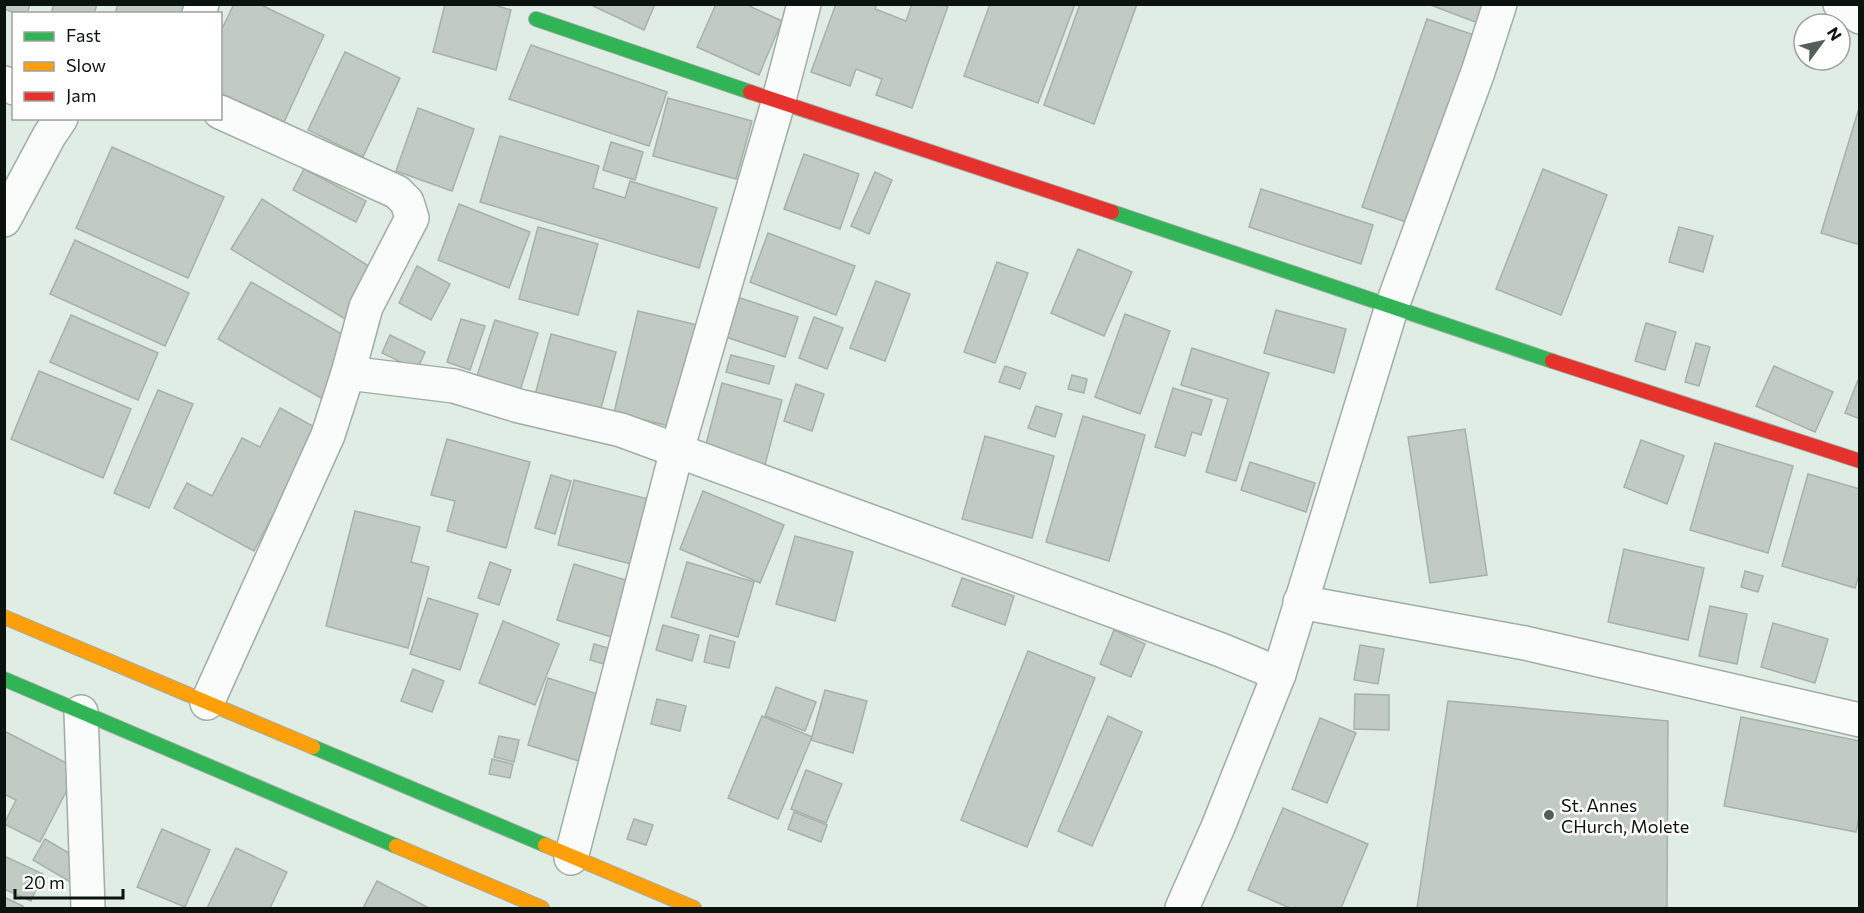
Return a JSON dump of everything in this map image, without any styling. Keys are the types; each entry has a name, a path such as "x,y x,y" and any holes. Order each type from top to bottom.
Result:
{"main road":[{"path":"536,19 778,103 1760,430 1860,461"},
{"path":"4,617 694,909"},
{"path":"4,679 542,909"}],"street":[{"path":"571,858 677,450 778,103 804,4"},
{"path":"1182,909 1218,827 1279,674 1392,306 1478,72 1500,4"},
{"path":"1840,4 1860,17"},
{"path":"207,703 328,435 366,307 412,218 407,202 397,192 222,113"},
{"path":"4,220 60,120"},
{"path":"348,373 454,386 519,406 621,430 1221,650 1279,674"},
{"path":"1300,602 1525,643 1860,720"},
{"path":"81,712 88,909"}],"building":[{"path":"4,4 30,4 28,12 12,12 4,9"},
{"path":"54,4 97,4 95,12 52,12"},
{"path":"118,4 189,4 187,12 116,12"},
{"path":"234,4 259,4 324,35 284,122 222,94 222,29"},
{"path":"445,4 491,4 511,10 496,70 433,52"},
{"path":"589,4 655,4 644,30"},
{"path":"716,4 745,4 782,21 759,75 697,47"},
{"path":"836,4 877,4 875,9 906,21 912,4 948,6 912,108 876,95 882,79 856,69 850,86 811,72"},
{"path":"990,4 1075,4 1038,103 964,76"},
{"path":"1080,4 1137,4 1094,124 1044,105"},
{"path":"1428,4 1484,4 1478,23"},
{"path":"1427,19 1474,35 1409,223 1362,207"},
{"path":"531,45 667,92 649,146 509,99"},
{"path":"345,52 400,78 363,157 308,130"},
{"path":"668,98 752,121 736,179 653,156"},
{"path":"1860,105 1860,245 1821,233"},
{"path":"418,108 474,129 452,191 396,171"},
{"path":"500,136 599,166 593,188 625,198 630,181 717,208 699,268 480,202"},
{"path":"611,142 643,152 635,180 603,170"},
{"path":"112,147 224,197 188,278 76,228"},
{"path":"804,154 859,174 840,229 784,209"},
{"path":"304,169 366,201 356,222 293,190"},
{"path":"1543,169 1607,195 1561,315 1496,289"},
{"path":"875,172 892,180 869,234 851,226"},
{"path":"1261,189 1373,225 1361,264 1249,227"},
{"path":"262,199 375,270 345,319 231,249"},
{"path":"459,204 530,232 509,288 438,260"},
{"path":"538,227 598,244 578,315 519,299"},
{"path":"1679,227 1713,236 1703,272 1669,262"},
{"path":"768,233 855,266 836,315 750,282"},
{"path":"75,240 189,293 165,346 50,294"},
{"path":"1078,249 1132,272 1104,336 1051,313"},
{"path":"997,262 1028,273 995,363 964,352"},
{"path":"417,266 450,284 431,320 399,303"},
{"path":"876,281 910,294 885,361 850,348"},
{"path":"251,282 354,341 321,398 218,339"},
{"path":"734,296 798,317 785,357 720,335"},
{"path":"1276,310 1346,329 1334,373 1264,353"},
{"path":"638,311 702,326 678,428 614,413"},
{"path":"1125,314 1170,331 1140,414 1095,397"},
{"path":"71,315 158,353 138,400 50,362"},
{"path":"814,317 843,328 827,369 799,358"},
{"path":"461,319 485,326 470,370 447,362"},
{"path":"495,320 538,333 519,394 476,379"},
{"path":"1646,323 1676,332 1665,370 1635,361"},
{"path":"551,334 616,352 599,416 534,399"},
{"path":"390,335 425,352 417,370 382,353"},
{"path":"1696,343 1710,347 1699,386 1685,382"},
{"path":"1192,348 1269,373 1236,481 1206,472 1228,399 1181,385"},
{"path":"731,355 774,366 769,384 726,372"},
{"path":"1005,366 1026,373 1020,389 999,382"},
{"path":"1774,366 1833,392 1815,432 1756,406"},
{"path":"39,371 131,409 103,478 11,439"},
{"path":"1072,375 1087,379 1084,393 1068,389"},
{"path":"1860,375 1860,419 1845,413"},
{"path":"722,383 782,400 765,465 705,448"},
{"path":"796,384 824,394 812,431 784,421"},
{"path":"1173,388 1212,400 1201,435 1192,432 1185,456 1155,447"},
{"path":"158,390 193,404 149,508 114,493"},
{"path":"1036,406 1062,414 1055,437 1028,428"},
{"path":"280,408 318,429 254,551 174,508 187,483 212,496 242,438 260,447"},
{"path":"1083,416 1145,435 1109,561 1046,542"},
{"path":"1465,429 1487,575 1430,583 1408,437"},
{"path":"985,436 1054,456 1032,538 962,519"},
{"path":"447,439 530,462 506,548 447,531 455,501 431,495"},
{"path":"1641,440 1684,456 1667,504 1624,487"},
{"path":"1715,443 1793,466 1768,553 1690,530"},
{"path":"1250,462 1315,483 1306,512 1241,490"},
{"path":"1808,474 1860,489 1860,572 1855,588 1782,566"},
{"path":"551,475 571,481 555,534 535,528"},
{"path":"574,480 652,500 635,565 558,545"},
{"path":"703,491 784,525 760,583 680,549"},
{"path":"355,511 420,527 411,562 429,567 408,648 326,626"},
{"path":"795,536 853,552 835,621 776,604"},
{"path":"1624,549 1704,568 1688,640 1608,622"},
{"path":"490,562 511,570 499,605 478,598"},
{"path":"687,562 754,582 738,637 671,617"},
{"path":"574,564 635,583 618,639 557,620"},
{"path":"1745,571 1763,576 1758,592 1741,587"},
{"path":"962,578 1014,596 1005,625 952,606"},
{"path":"428,598 478,614 460,670 410,654"},
{"path":"1710,606 1747,614 1737,664 1699,656"},
{"path":"503,621 559,644 535,705 479,683"},
{"path":"1773,623 1828,639 1815,683 1761,667"},
{"path":"663,625 699,635 692,661 656,650"},
{"path":"1114,630 1145,644 1131,677 1100,664"},
{"path":"710,635 735,642 729,668 704,662"},
{"path":"594,644 622,652 618,668 590,660"},
{"path":"1360,645 1384,649 1378,684 1354,680"},
{"path":"1028,651 1095,678 1027,847 961,820"},
{"path":"413,669 444,681 432,712 401,701"},
{"path":"548,678 609,698 588,764 528,745"},
{"path":"776,687 816,702 805,731 765,716"},
{"path":"825,690 867,701 853,753 811,740"},
{"path":"1355,694 1389,695 1389,730 1354,729"},
{"path":"657,699 686,706 680,731 651,724"},
{"name":"St. Annes CHurch, Molete","path":"1448,701 1668,721 1667,908 1417,908"},
{"path":"762,716 812,737 778,819 728,798"},
{"path":"1108,716 1142,732 1092,846 1058,831"},
{"path":"1741,717 1860,741 1860,812 1856,832 1724,806"},
{"path":"1320,718 1356,733 1327,803 1292,789"},
{"path":"4,731 78,769 40,842 4,824 16,800 4,794"},
{"path":"499,736 519,740 514,762 494,757"},
{"path":"492,759 513,764 510,778 489,774"},
{"path":"806,770 842,784 826,823 791,809"},
{"path":"1283,808 1368,844 1341,908 1290,908 1248,890"},
{"path":"794,812 827,825 821,842 788,829"},
{"path":"634,819 653,825 646,845 627,839"},
{"path":"162,829 210,850 185,907 137,887"},
{"path":"45,839 84,862 72,883 33,860"},
{"path":"236,848 287,872 270,908 207,908"},
{"path":"4,856 43,874 31,901 4,889"},
{"path":"377,881 427,907 363,908"},
{"path":"4,897 23,906 22,908 4,908"}],"traffic: fast":[{"path":"536,19 750,92"},
{"path":"1112,212 1552,361"},
{"path":"4,679 396,846"},
{"path":"313,747 545,845"}],"traffic: slow":[{"path":"4,617 313,747"},
{"path":"545,845 694,908"},
{"path":"396,846 542,908"}],"traffic: jam":[{"path":"750,92 1112,212"},
{"path":"1552,361 1860,461"}],"place":[{"name":"St. Annes CHurch, Molete","path":"1549,815"}]}
